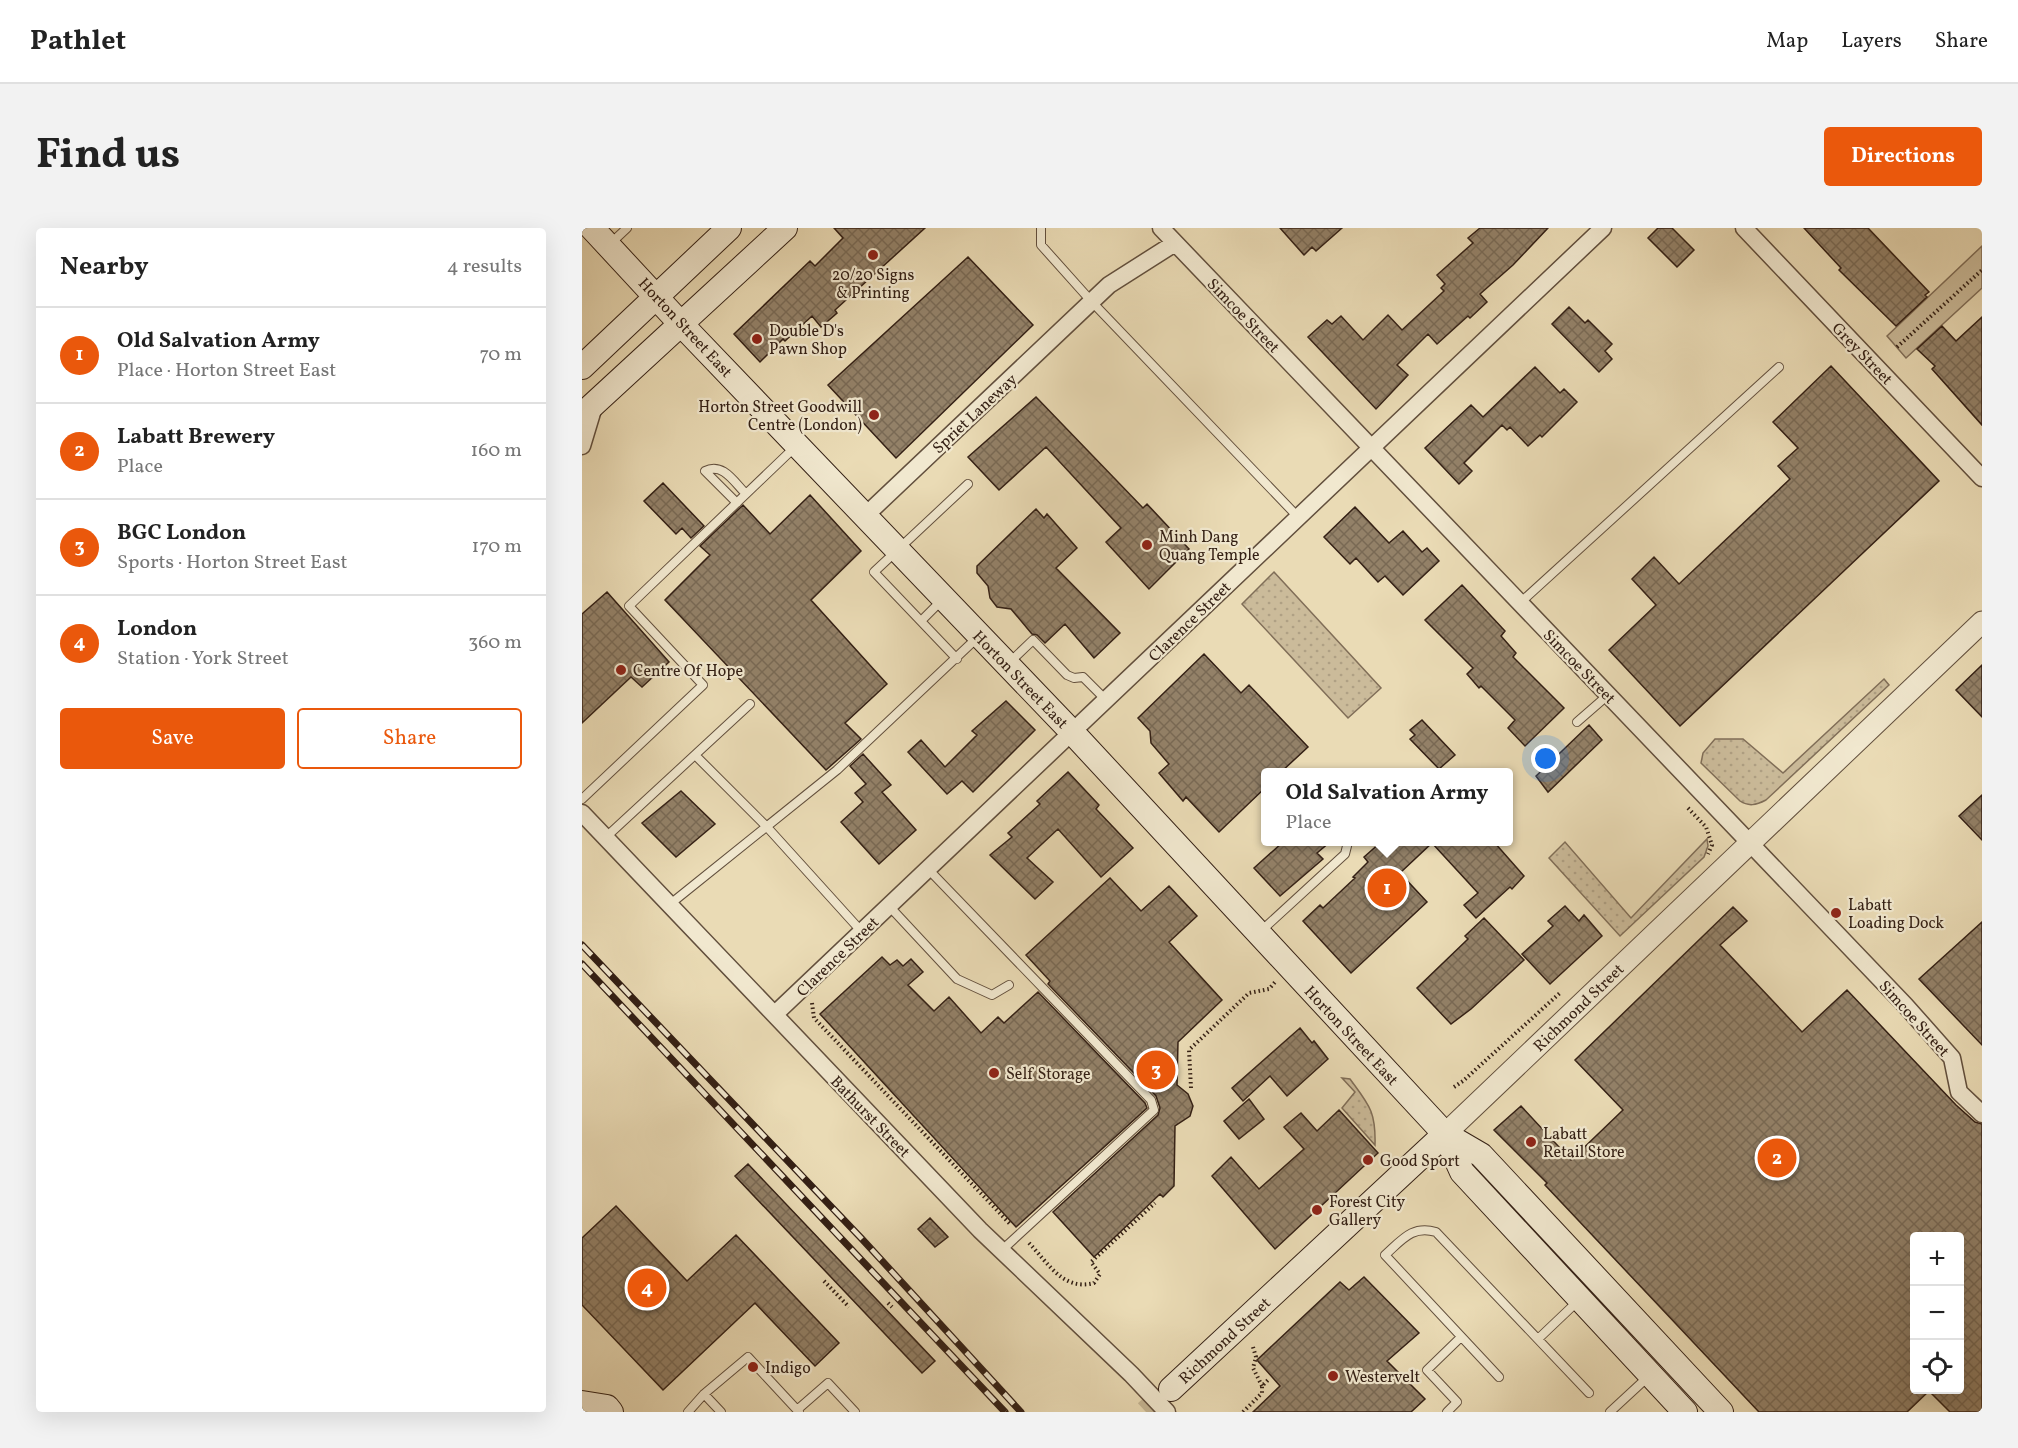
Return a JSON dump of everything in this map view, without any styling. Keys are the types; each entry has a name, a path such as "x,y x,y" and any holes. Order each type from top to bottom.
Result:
{"main road":[{"path":"582,367 729,228"},
{"path":"588,409 785,228"},
{"name":"Horton Street East","path":"601,237 681,324 1072,732 1445,1134 1481,1155 1721,1412"},
{"name":"Horton Street East","path":"1445,1134 1462,1173 1685,1412"},
{"name":"Richmond Street","path":"1169,1400 1445,1134"},
{"path":"584,1412 582,1404 607,1407 611,1412"}],"street":[{"name":"Simcoe Street","path":"1161,228 1873,972 1952,1058 1959,1092 1982,1114"},
{"name":"Clarence Street","path":"775,1014 1603,228"},
{"name":"Grey Street","path":"1744,228 1982,478"},
{"name":"Spriet Laneway","path":"865,516 1109,285 1175,243"},
{"path":"582,446 588,409"},
{"name":"Richmond Street","path":"1445,1134 1982,622"},
{"name":"Bathurst Street","path":"582,813 1001,1251 1126,1368 1169,1400"}],"lane":[{"path":"601,237 627,228"},
{"path":"1041,228 1041,245 1088,306 1298,517"},
{"path":"1520,603 1779,367"},
{"path":"582,799 703,685 629,606 797,445"},
{"path":"736,503 705,471 717,467 722,469 746,494"},
{"path":"957,659 874,572 968,484"},
{"path":"921,621 944,597"},
{"path":"669,905 837,770 980,635"},
{"path":"1008,664 1033,640 1067,675 1074,678 1083,677 1106,700"},
{"path":"1577,723 1608,695"},
{"path":"605,838 750,704"},
{"path":"695,755 767,827 862,932"},
{"path":"1259,933 1345,854 1347,846"},
{"path":"928,869 1151,1100 1154,1110 1001,1251"},
{"path":"889,906 957,979 992,994 1009,985"},
{"path":"1499,1377 1385,1255 1409,1232 1426,1229 1436,1232 1588,1393"},
{"path":"1538,1339 1580,1299"},
{"path":"1447,1412 1457,1402 1427,1370 1461,1337"},
{"path":"688,1412 748,1357 798,1411 828,1383 855,1412"},
{"path":"1610,1412 1650,1374"},
{"path":"704,1395 720,1412"}],"path":[{"path":"1897,347 1982,270"},
{"path":"1684,803 1706,827 1713,845 1707,858"},
{"path":"1191,1088 1189,1050 1249,993 1269,989 1277,980"},
{"path":"1454,1087 1567,988"},
{"path":"820,995 812,1003 814,1018 1067,1282 1081,1286 1094,1283 1100,1274 1091,1262 1155,1203"},
{"path":"824,1281 849,1307"},
{"path":"888,1302 892,1307"},
{"path":"1243,1412 1262,1393 1262,1386 1253,1368 1256,1357 1253,1347"},
{"path":"1262,1386 1269,1379"}],"shaded area":[{"path":"1982,246 1982,288 1906,358 1887,336"},
{"path":"1274,572 1381,688 1348,718 1242,604"},
{"path":"1884,679 1889,685 1762,802 1750,805 1743,803 1701,763 1703,753 1715,739 1743,739 1783,773"},
{"path":"1707,839 1708,846 1704,857 1620,936 1549,858 1565,842 1631,918"},
{"path":"1342,1078 1350,1079 1370,1109 1373,1116 1375,1145 1342,1108 1355,1092"}],"building":[{"path":"834,228 925,228 835,310 837,313 821,327 812,316 785,341 783,339 760,362 734,334 810,261 815,266 843,238"},
{"path":"1280,228 1342,228 1316,251 1312,247 1304,255"},
{"path":"1480,228 1548,228 1513,265 1480,294 1487,302 1470,318 1468,316 1437,344 1428,334 1397,365 1408,375 1376,409 1308,337 1327,320 1332,324 1341,316 1363,340 1388,315 1402,330 1444,291 1441,288 1445,284 1437,275 1473,243 1468,238"},
{"path":"1658,228 1672,228 1694,250 1677,267 1648,238"},
{"path":"1804,228 1868,228 1929,292 1925,295 1927,297 1896,326 1839,270 1841,268"},
{"path":"968,257 1033,325 896,458 828,385"},
{"path":"1569,307 1585,323 1588,320 1612,344 1605,351 1612,359 1599,372 1552,324"},
{"path":"1982,317 1982,425 1932,369 1935,366 1917,349 1942,326 1956,341"},
{"path":"1831,366 1939,481 1680,726 1609,650 1656,605 1632,579 1654,557 1679,584 1790,479 1778,466 1798,448 1773,422"},
{"path":"1535,367 1560,393 1564,389 1577,402 1542,437 1540,435 1528,446 1510,427 1507,430 1502,425 1464,463 1472,471 1459,484 1425,448 1471,405 1483,417"},
{"path":"1036,397 1143,508 1147,504 1189,549 1149,589 1106,542 1121,528 1046,447 999,490 968,457"},
{"path":"663,483 704,526 691,538 682,528 676,534 644,501"},
{"path":"810,495 861,551 811,600 887,684 845,723 861,739 826,770 665,600 710,555 700,546 743,505 770,534"},
{"path":"1355,507 1389,543 1403,531 1422,552 1427,548 1439,561 1403,595 1385,576 1378,582 1356,558 1350,564 1324,537"},
{"path":"1036,509 1044,518 1047,514 1077,548 1056,568 1120,633 1094,658 1065,624 1045,643 1037,635 1032,634 1011,609 997,607 990,598 988,586 977,573 977,566"},
{"path":"1462,585 1505,631 1501,636 1516,653 1513,657 1564,708 1525,746 1508,728 1515,720 1481,686 1479,688 1467,674 1473,668 1425,620"},
{"name":"Centre Of Hope","path":"607,592 669,662 642,687 631,677 582,723 582,614"},
{"path":"1204,654 1241,693 1249,685 1308,747 1285,768 1261,768 1261,792 1219,832 1186,797 1183,801 1159,773 1169,764 1151,743 1150,731 1138,718"},
{"path":"1982,665 1982,717 1956,690"},
{"path":"1006,701 1035,730 973,792 962,781 947,794 908,752 921,740 945,767 977,735 972,731"},
{"path":"1422,720 1455,755 1438,768 1410,739 1415,735 1410,730"},
{"path":"1589,725 1602,740 1548,792 1536,776"},
{"path":"863,754 891,785 882,792 916,830 879,864 841,822 863,802 855,793 866,784 850,766"},
{"path":"1068,772 1099,805 1096,809 1133,848 1101,877 1058,829 1027,858 1053,882 1035,899 990,855 1012,837 1008,833 1040,804 1037,801"},
{"path":"681,791 715,824 676,857 642,823"},
{"path":"1982,795 1982,840 1959,816"},
{"path":"1279,846 1325,846 1317,853 1323,859 1280,896 1254,868"},
{"path":"1376,846 1429,846 1400,873 1427,902 1351,973 1303,921 1320,905 1323,908 1355,878 1353,877 1368,862 1364,857"},
{"path":"1435,846 1498,846 1524,876 1512,889 1510,887 1476,918 1464,905 1478,893"},
{"path":"1110,878 1141,911 1169,886 1197,916 1169,942 1222,1000 1178,1042 1177,1085 1188,1094 1193,1106 1190,1116 1175,1126 1174,1186 1163,1197 1160,1194 1094,1257 1053,1212 1158,1115 1160,1108 1156,1096 1048,984 1050,981 1026,955"},
{"path":"1565,906 1579,921 1584,915 1602,936 1550,984 1522,954 1553,926 1548,921"},
{"path":"1733,907 1747,921 1720,945 1802,1032 1847,990 1956,1105 1975,1122 1982,1124 1982,1412 1950,1412 1932,1394 1964,1394 1964,1232 1910,1232 1910,1394 1926,1394 1907,1412 1759,1412 1545,1185 1547,1183 1494,1130 1521,1106 1571,1160 1623,1110 1575,1060"},
{"path":"1484,918 1524,960 1471,1009 1451,1024 1417,988 1468,939 1465,936"},
{"path":"1982,922 1982,1045 1919,979"},
{"name":"Self Storage","path":"882,957 890,965 897,960 903,966 911,959 923,972 908,985 934,1011 949,997 981,1033 998,1017 1004,1023 1038,992 1145,1103 1147,1108 1016,1227 820,1014"},
{"path":"1300,1028 1328,1059 1287,1096 1270,1076 1243,1101 1232,1088"},
{"path":"1249,1099 1264,1119 1239,1139 1224,1121"},
{"path":"1339,1110 1378,1153 1275,1249 1212,1176 1231,1157 1259,1189 1304,1149 1284,1127 1301,1113 1317,1131"},
{"path":"748,1164 935,1361 922,1373 735,1176"},
{"path":"616,1206 687,1281 736,1235 839,1343 815,1366 755,1303 663,1390 582,1305 582,1238"},
{"path":"930,1218 948,1237 935,1247 918,1229"},
{"path":"1364,1277 1419,1333 1387,1361 1425,1399 1411,1412 1253,1412 1280,1386 1257,1360 1340,1282 1349,1290"}],"tunnel":[{"path":"1146,1412 1171,1389"}],"railway":[{"path":"582,945 862,1239 1021,1412"},
{"path":"582,964 1005,1412"}],"place":[{"name":"20/20 Signs & Printing","path":"873,255"},
{"name":"Double D's Pawn Shop","path":"757,339"},
{"name":"Horton Street Goodwill Centre (London)","path":"874,415"},
{"name":"Minh Dang Quang Temple","path":"1147,545"},
{"name":"Centre Of Hope","path":"621,670"},
{"name":"Old Salvation Army","path":"1387,888"},
{"name":"Labatt Loading Dock","path":"1836,913"},
{"name":"BGC London","path":"1156,1070"},
{"name":"Self Storage","path":"994,1073"},
{"name":"Labatt Retail Store","path":"1531,1142"},
{"name":"Labatt Brewery","path":"1777,1158"},
{"name":"Good Sport","path":"1368,1160"},
{"name":"Forest City Gallery","path":"1317,1210"},
{"name":"London","path":"647,1288"},
{"name":"Indigo","path":"753,1367"},
{"name":"Westervelt","path":"1333,1376"}]}
